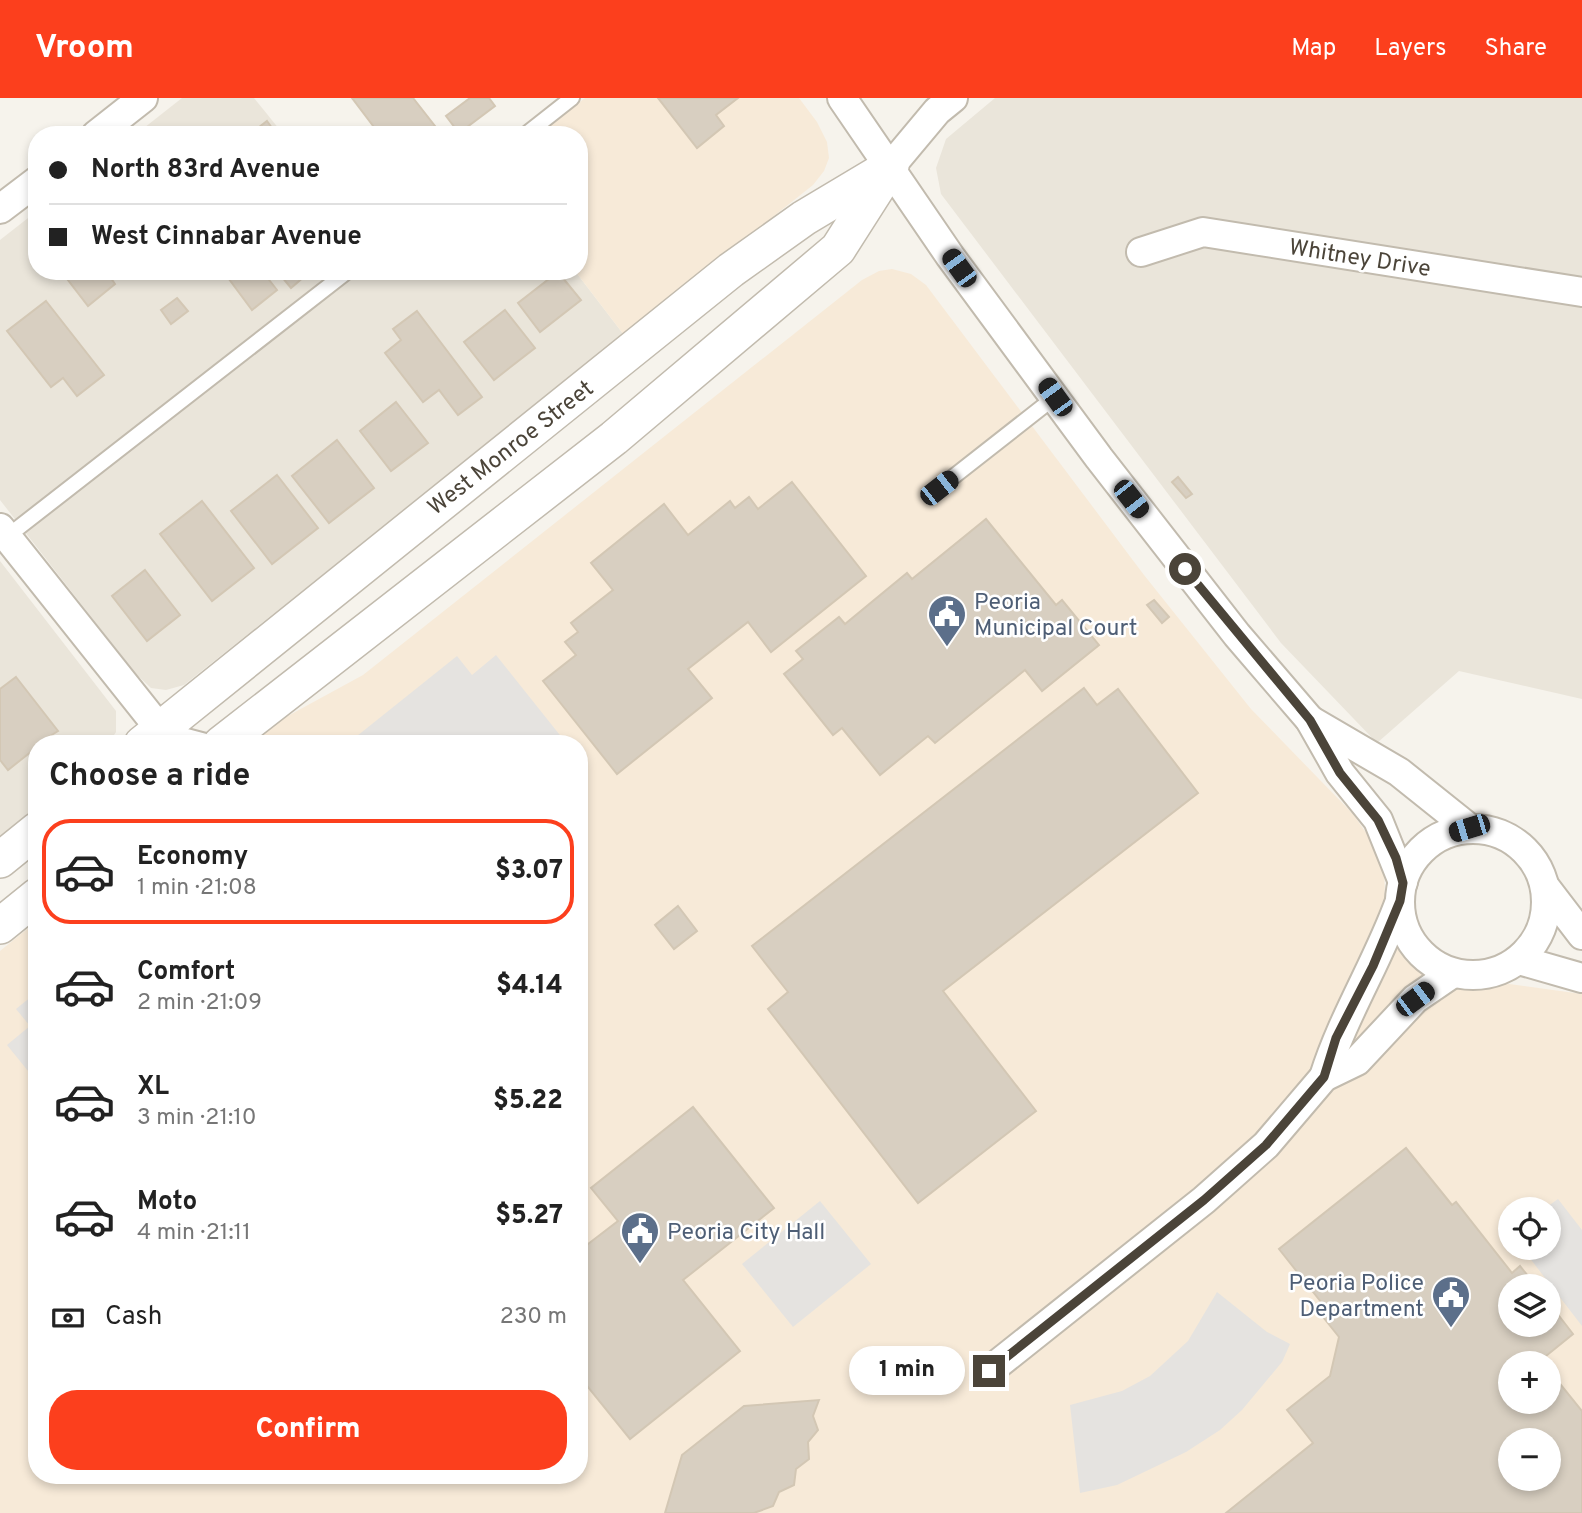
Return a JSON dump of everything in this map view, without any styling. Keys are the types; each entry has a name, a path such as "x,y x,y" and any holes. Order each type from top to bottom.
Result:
{"street":[{"path":"107,126 143,98"},
{"path":"842,98 950,256 1202,592 1310,720 1340,773 1378,820 1396,858 1403,925 1414,946 1431,963 1453,973 1476,976 1499,971 1519,960 1533,945 1542,928 1547,908 1546,888"},
{"name":"West Monroe Street","path":"231,735 614,438 838,249 891,166 937,111 953,98"},
{"name":"West Monroe Street","path":"159,735 447,497 742,263 804,218 891,166"},
{"path":"0,209 28,188"},
{"name":"Whitney Drive","path":"1142,252 1203,232 1582,292"},
{"path":"578,394 614,438"},
{"path":"447,497 483,540"},
{"path":"2,536 151,735"},
{"path":"1310,720 1399,772 1469,828 1506,836 1525,849 1538,867 1546,888 1582,935"},
{"path":"989,1371 1204,1200 1266,1145 1324,1077 1336,1038 1373,966 1411,863 1425,848 1442,836 1469,828"},
{"path":"0,860 28,837"},
{"path":"0,926 28,903"},
{"path":"1519,960 1582,978"},
{"path":"1324,1077 1357,1061 1415,999 1453,973"}],"lane":[{"path":"536,126 572,98"},
{"path":"2,536 336,280"},
{"path":"939,488 1055,397"}],"shaded area":[{"path":"182,98 254,98 277,126 146,126"},
{"path":"585,98 799,98 817,122 827,142 829,158 824,171 813,185 624,335 582,280 588,280 588,126 549,126"},
{"path":"995,98 1582,98 1582,699 1459,671 1377,743 1281,643 941,194 936,168 946,139"},
{"path":"28,218 28,280 582,280 624,335 184,685 166,690 151,688 135,673 0,500 0,240"},
{"path":"892,269 911,274 926,285 1144,575 1251,709 1353,814 1376,847 1384,867 1385,897 1377,927 1407,959 1434,977 1463,987 1509,984 1582,994 1582,1513 0,1513 0,951 28,928 28,1484 588,1484 588,735 260,735 275,723 363,675 862,280 879,271"},
{"path":"0,561 116,711 116,732 114,735 28,735 28,815 0,838"},
{"path":"496,655 560,735 358,735 457,656 472,675"},
{"path":"28,999 28,1024 16,1009"},
{"path":"28,1028 28,1071 7,1045"},
{"path":"820,1201 871,1264 793,1327 742,1264"},
{"path":"1561,1203 1582,1230 1582,1326 1561,1299 1561,1274 1542,1274 1531,1260 1561,1260"},
{"path":"1217,1292 1267,1332 1290,1344 1282,1362 1242,1410 1220,1430 1186,1452 1117,1485 1080,1493 1070,1405 1122,1391 1150,1376 1188,1341"}],"building":[{"path":"352,98 413,98 435,126 373,126"},
{"path":"470,98 489,98 495,106 468,126 454,126 446,116"},
{"path":"658,98 738,98 716,115 724,126 697,148"},
{"path":"68,280 112,280 115,284 88,306"},
{"path":"230,280 269,280 277,290 252,310"},
{"path":"284,280 300,280 291,288"},
{"path":"548,280 565,280 581,300 540,332 518,303"},
{"path":"177,298 188,311 171,324 161,310"},
{"path":"46,301 104,375 77,396 63,378 51,387 7,331"},
{"path":"505,310 535,348 494,380 464,342"},
{"path":"417,311 482,397 458,415 439,390 423,402 385,353 401,340 393,329"},
{"path":"396,402 428,443 391,471 360,431"},
{"path":"337,440 374,488 329,523 292,476"},
{"path":"277,475 318,528 272,564 231,511"},
{"path":"1178,477 1192,494 1186,498 1172,482"},
{"path":"792,482 866,576 771,652 748,622 688,669 712,698 617,774 543,681 576,655 565,642 578,632 571,623 613,590 591,563 664,504 688,535 730,501 735,508 749,497 758,509"},
{"path":"202,501 254,568 212,601 160,534"},
{"name":"Peoria Municipal Court","path":"986,519 1056,605 1062,600 1099,645 1042,691 1025,670 935,743 928,736 880,775 842,728 833,735 784,674 803,659 796,651 839,617 845,624 907,573 912,579"},
{"path":"145,570 180,615 147,641 112,596"},
{"path":"1154,600 1169,617 1162,623 1147,605"},
{"path":"16,677 58,731 52,735 28,735 28,754 8,770 0,760 0,689"},
{"path":"1084,688 1097,705 1118,689 1198,793 943,991 1036,1111 918,1203 768,1009 788,992 752,946"},
{"path":"678,906 697,931 674,949 655,925"},
{"name":"Peoria City Hall","path":"693,1107 774,1208 683,1280 740,1351 630,1439 588,1387 588,1244 618,1221 591,1188"},
{"name":"Peoria Police Department","path":"1406,1148 1452,1205 1456,1202 1498,1255 1498,1260 1502,1260 1512,1273 1520,1266 1526,1274 1498,1274 1498,1337 1561,1337 1561,1318 1573,1334 1552,1351 1498,1351 1498,1414 1561,1414 1561,1385 1582,1411 1582,1513 1226,1513 1313,1443 1287,1410 1330,1376 1339,1337 1319,1312 1325,1307 1279,1249"},
{"path":"819,1400 813,1416 818,1430 808,1442 809,1459 796,1469 794,1485 779,1492 773,1506 754,1513 665,1513 682,1455 744,1406"}],"place":[{"name":"Peoria Municipal Court","path":"947,648"},
{"name":"Peoria City Hall","path":"640,1265"},
{"name":"Peoria Police Department","path":"1451,1329"}],"route":[{"path":"989,1371 1204,1200 1266,1145 1324,1077 1336,1038 1388,934 1400,901 1403,883 1396,858 1378,820 1340,773 1310,720 1269,674 1185,569"}]}
